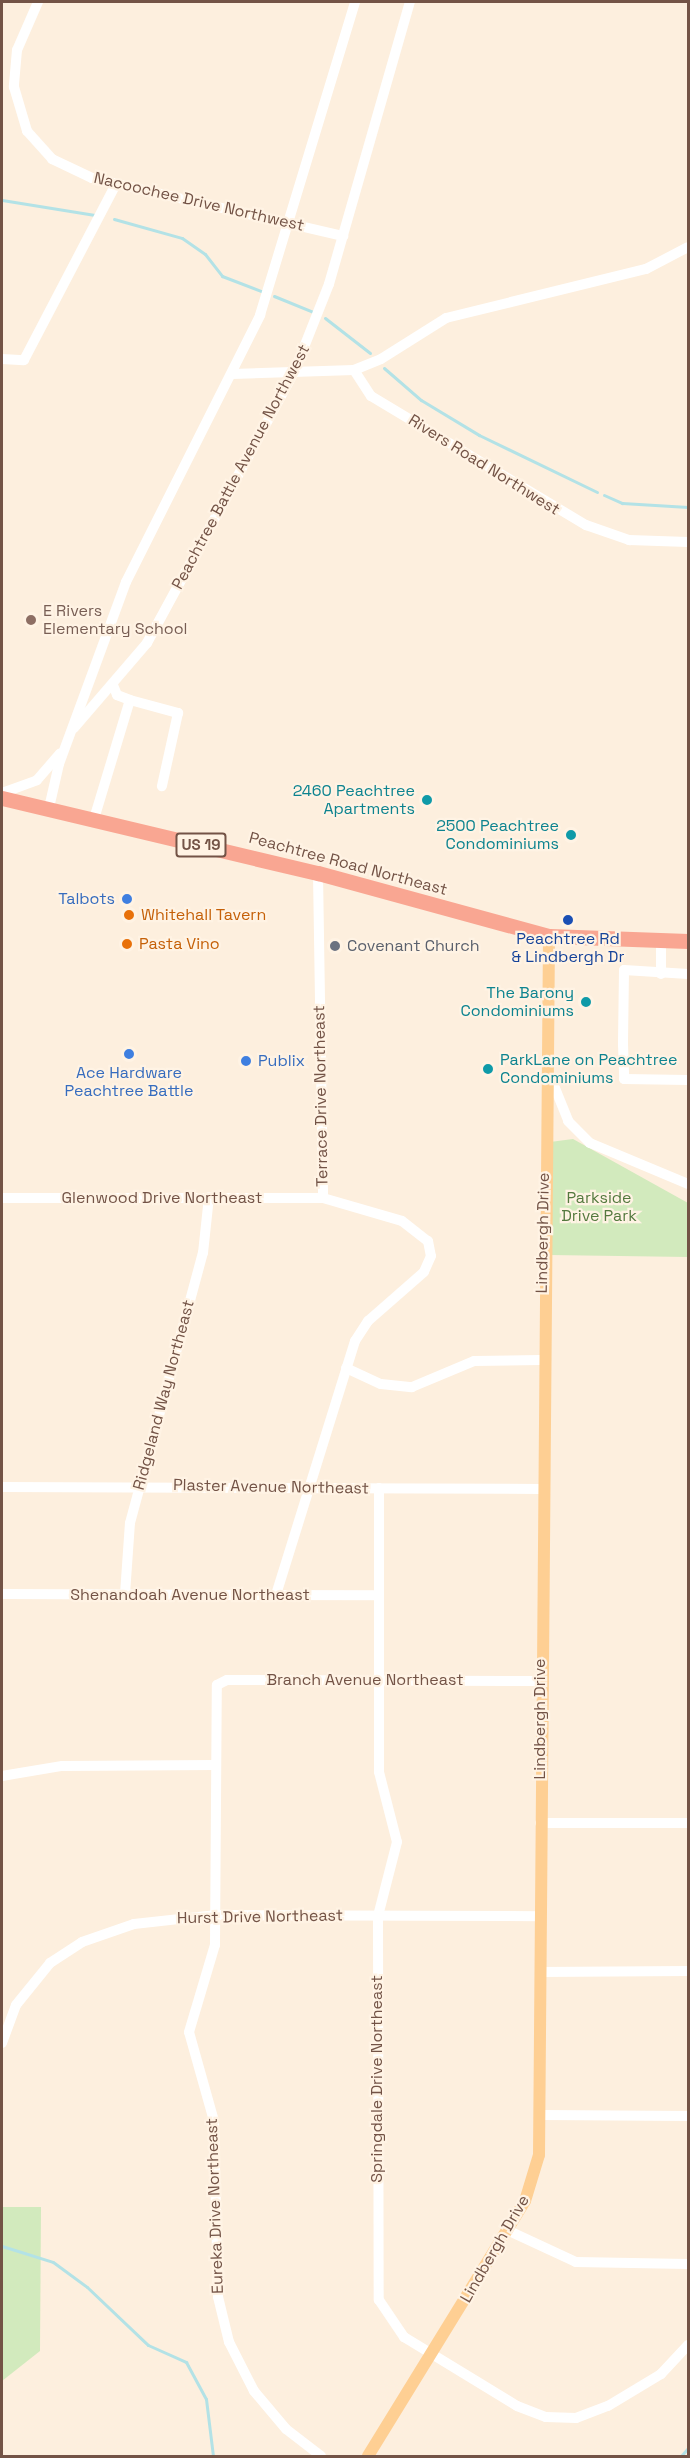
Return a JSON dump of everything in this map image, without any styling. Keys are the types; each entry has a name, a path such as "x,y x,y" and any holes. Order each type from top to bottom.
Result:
{"highway":[{"name":"Peachtree Road Northeast","path":"2,798 318,873 549,936 688,942"}],"main road":[{"name":"Lindbergh Drive","path":"368,2457 433,2355 534,2181 541,2115 541,1360 549,936"}],"street":[{"name":"Nacoochee Drive Northwest","path":"38,2 13,68 20,114 52,159 116,184 343,236"},
{"name":"Peachtree Battle Avenue Northwest","path":"49,808 65,746 126,582 260,315 291,224 355,2"},
{"name":"Peachtree Battle Avenue Northwest","path":"70,733 147,643 295,370 343,236 410,2"},
{"path":"2,359 24,360 116,184"},
{"path":"232,374 295,370 354,370 381,359 446,318 640,271 688,247"},
{"name":"Rivers Road Northwest","path":"354,370 371,396 586,525 629,540 688,542"},
{"path":"113,685 117,695 178,713 162,786"},
{"path":"94,819 130,700"},
{"name":"Peachtree Battle Avenue Northwest","path":"2,793 37,780 65,746"},
{"name":"Terrace Drive Northeast","path":"276,1595 306,1488 361,1330 424,1272 430,1249 423,1234 402,1221 323,1198 318,873"},
{"path":"661,941 661,974"},
{"path":"688,974 661,974 654,968 624,970 624,1079 688,1080"},
{"path":"545,1080 554,1087 568,1120 590,1143 688,1184"},
{"name":"Ridgeland Way Northeast","path":"125,1594 127,1538 203,1252 209,1197"},
{"name":"Glenwood Drive Northeast","path":"2,1198 323,1198"},
{"path":"346,1368 381,1384 412,1387 474,1361 541,1360"},
{"name":"Plaster Avenue Northeast","path":"2,1487 541,1489"},
{"name":"Springdale Drive Northeast","path":"379,1488 379,1772 397,1842 378,1916 376,2288 393,2326 433,2355 517,2406 562,2418 608,2406 661,2374 688,2345"},
{"name":"Shenandoah Avenue Northeast","path":"2,1594 379,1595"},
{"name":"Branch Avenue Northeast","path":"216,1710 217,1685 227,1680 540,1681"},
{"name":"Eureka Drive Northeast","path":"216,1710 214,1956 189,2032 214,2121 216,2274 222,2320 254,2391 286,2429 321,2457"},
{"path":"2,1776 62,1766 216,1765"},
{"path":"540,1823 688,1823"},
{"name":"Hurst Drive Northeast","path":"2,2043 24,1992 66,1951 134,1924 215,1916 540,1916"},
{"path":"540,1972 688,1971"},
{"path":"541,2115 688,2116"},
{"path":"507,2230 576,2262 688,2264"}],"green space":[{"name":"Parkside Drive Park","path":"573,1139 688,1203 688,1257 550,1255 550,1142"},
{"path":"2,2207 41,2207 40,2351 2,2381"}],"waterway":[{"path":"2,200 95,215"},
{"path":"114,219 182,238 205,254 222,276 261,291"},
{"path":"274,296 313,312"},
{"path":"325,318 370,353"},
{"path":"384,368 421,400 479,435 597,492"},
{"path":"604,495 622,503 688,507"},
{"path":"2,2246 53,2262 87,2287 148,2345 186,2362 206,2399 213,2456"},
{"path":"681,2456 688,2448"}],"place":[{"name":"E Rivers Elementary School","path":"31,620"},
{"name":"2460 Peachtree Apartments","path":"427,800"},
{"name":"2500 Peachtree Condominiums","path":"571,835"},
{"name":"Talbots","path":"127,899"},
{"name":"Whitehall Tavern","path":"129,915"},
{"name":"Peachtree Rd & Lindbergh Dr","path":"568,920"},
{"name":"Pasta Vino","path":"127,944"},
{"name":"Covenant Church","path":"335,946"},
{"name":"The Barony Condominiums","path":"586,1002"},
{"name":"Ace Hardware Peachtree Battle","path":"129,1054"},
{"name":"Publix","path":"246,1061"},
{"name":"ParkLane on Peachtree Condominiums","path":"488,1069"}]}
